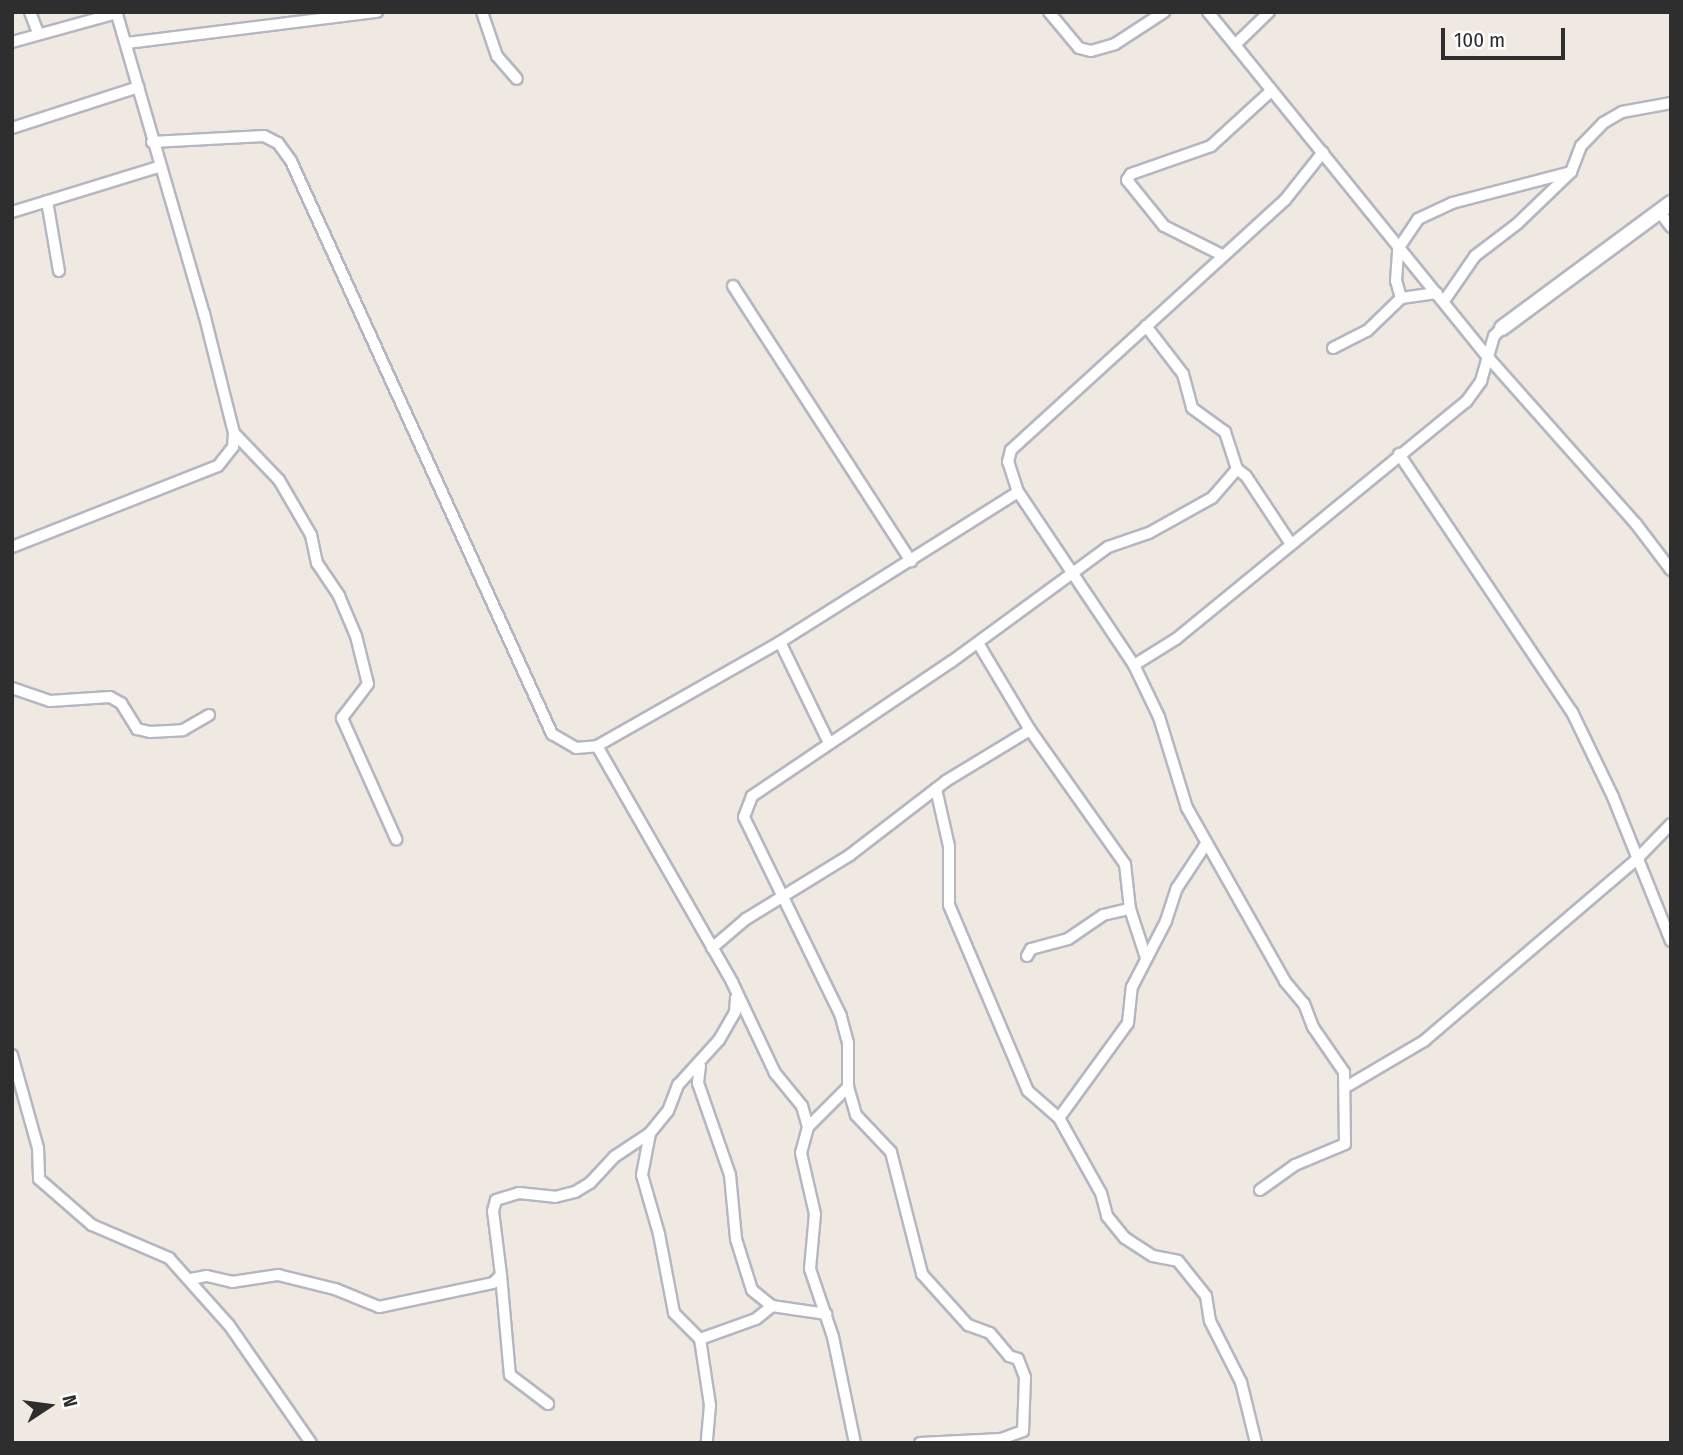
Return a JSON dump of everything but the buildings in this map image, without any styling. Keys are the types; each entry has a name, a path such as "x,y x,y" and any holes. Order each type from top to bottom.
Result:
{"main road":[{"path":"1502,328 1665,207"}],"street":[{"path":"30,12 38,33"},
{"path":"12,42 116,12 127,43 158,167 234,433 279,480 311,535 317,563 339,596 356,636 368,684 342,718 396,839"},
{"path":"127,43 377,12"},
{"path":"482,12 497,56 517,79"},
{"path":"1049,12 1079,48 1091,51 1115,44 1164,12"},
{"path":"1208,12 1323,152 1398,249 1486,355 1636,524 1671,570"},
{"path":"1234,46 1269,12"},
{"path":"12,128 138,87"},
{"path":"1223,255 1164,226 1127,180 1130,174 1211,146 1271,91"},
{"path":"1333,348 1367,331 1401,298 1440,297 1475,256 1517,225 1571,172 1581,146 1603,123 1622,112 1671,103"},
{"path":"152,142 238,134 264,136 278,143 314,209 552,734 576,748 597,746 780,642 1018,492"},
{"path":"1260,1190 1295,1165 1345,1144 1346,1087 1338,1058 1285,981 1186,808 1159,718 1135,665 1018,492 1008,462 1011,450 1286,200 1323,152"},
{"path":"12,212 158,167"},
{"path":"1401,298 1396,281 1398,249 1425,214 1571,172"},
{"path":"47,201 59,271"},
{"path":"1665,207 1671,227"},
{"path":"733,286 911,561"},
{"path":"1146,327 1183,374 1192,408 1225,432 1237,469 1247,476 1292,544"},
{"path":"1135,665 1176,639 1399,454 1466,402 1481,381 1486,355 1502,328"},
{"path":"12,547 218,466 228,459 234,433"},
{"path":"1399,454 1572,712 1614,797 1636,860 1671,941"},
{"path":"1021,1443 1025,1377 1018,1359 1009,1356 990,1333 968,1325 922,1274 891,1152 856,1115 848,1087 848,1043 841,1016 744,817 745,805 751,796 978,643 1108,547 1149,533 1213,498 1237,469"},
{"path":"780,642 829,743"},
{"path":"978,643 1030,730 1125,864 1130,909 1146,958"},
{"path":"12,688 50,701 110,697 121,703 137,729 150,732 183,730 209,715"},
{"path":"712,948 746,919 850,855 936,789 1030,730"},
{"path":"597,746 712,948 775,1073 807,1115 808,1126 801,1153 814,1195 810,1269 826,1314 855,1443"},
{"path":"936,789 949,846 949,905 966,954 1028,1091 1059,1118 1101,1193 1107,1216 1125,1238 1153,1256 1178,1261 1206,1296 1210,1321 1241,1382 1256,1443"},
{"path":"1346,1087 1424,1041 1636,860 1671,824"},
{"path":"1059,1118 1128,1023 1132,987 1166,921 1177,888 1206,844"},
{"path":"1027,956 1031,949 1068,939 1103,915 1130,909"},
{"path":"548,1404 510,1375 493,1211 496,1200 519,1193 555,1197 575,1192 590,1183 614,1157 650,1133 668,1111 678,1085 700,1066 735,1012 736,994"},
{"path":"12,1055 38,1147 39,1179 92,1225 169,1258 191,1279 261,1368 311,1443"},
{"path":"700,1066 698,1083 730,1175 736,1239 752,1290 772,1306 826,1314"},
{"path":"808,1126 848,1087"},
{"path":"650,1133 642,1175 659,1234 674,1313 700,1339 710,1405 707,1443"},
{"path":"191,1279 207,1276 232,1282 278,1275 335,1289 379,1307 472,1289 501,1275"},
{"path":"700,1339 756,1319 772,1306"},
{"path":"920,1443 1001,1439 1023,1431"}]}
